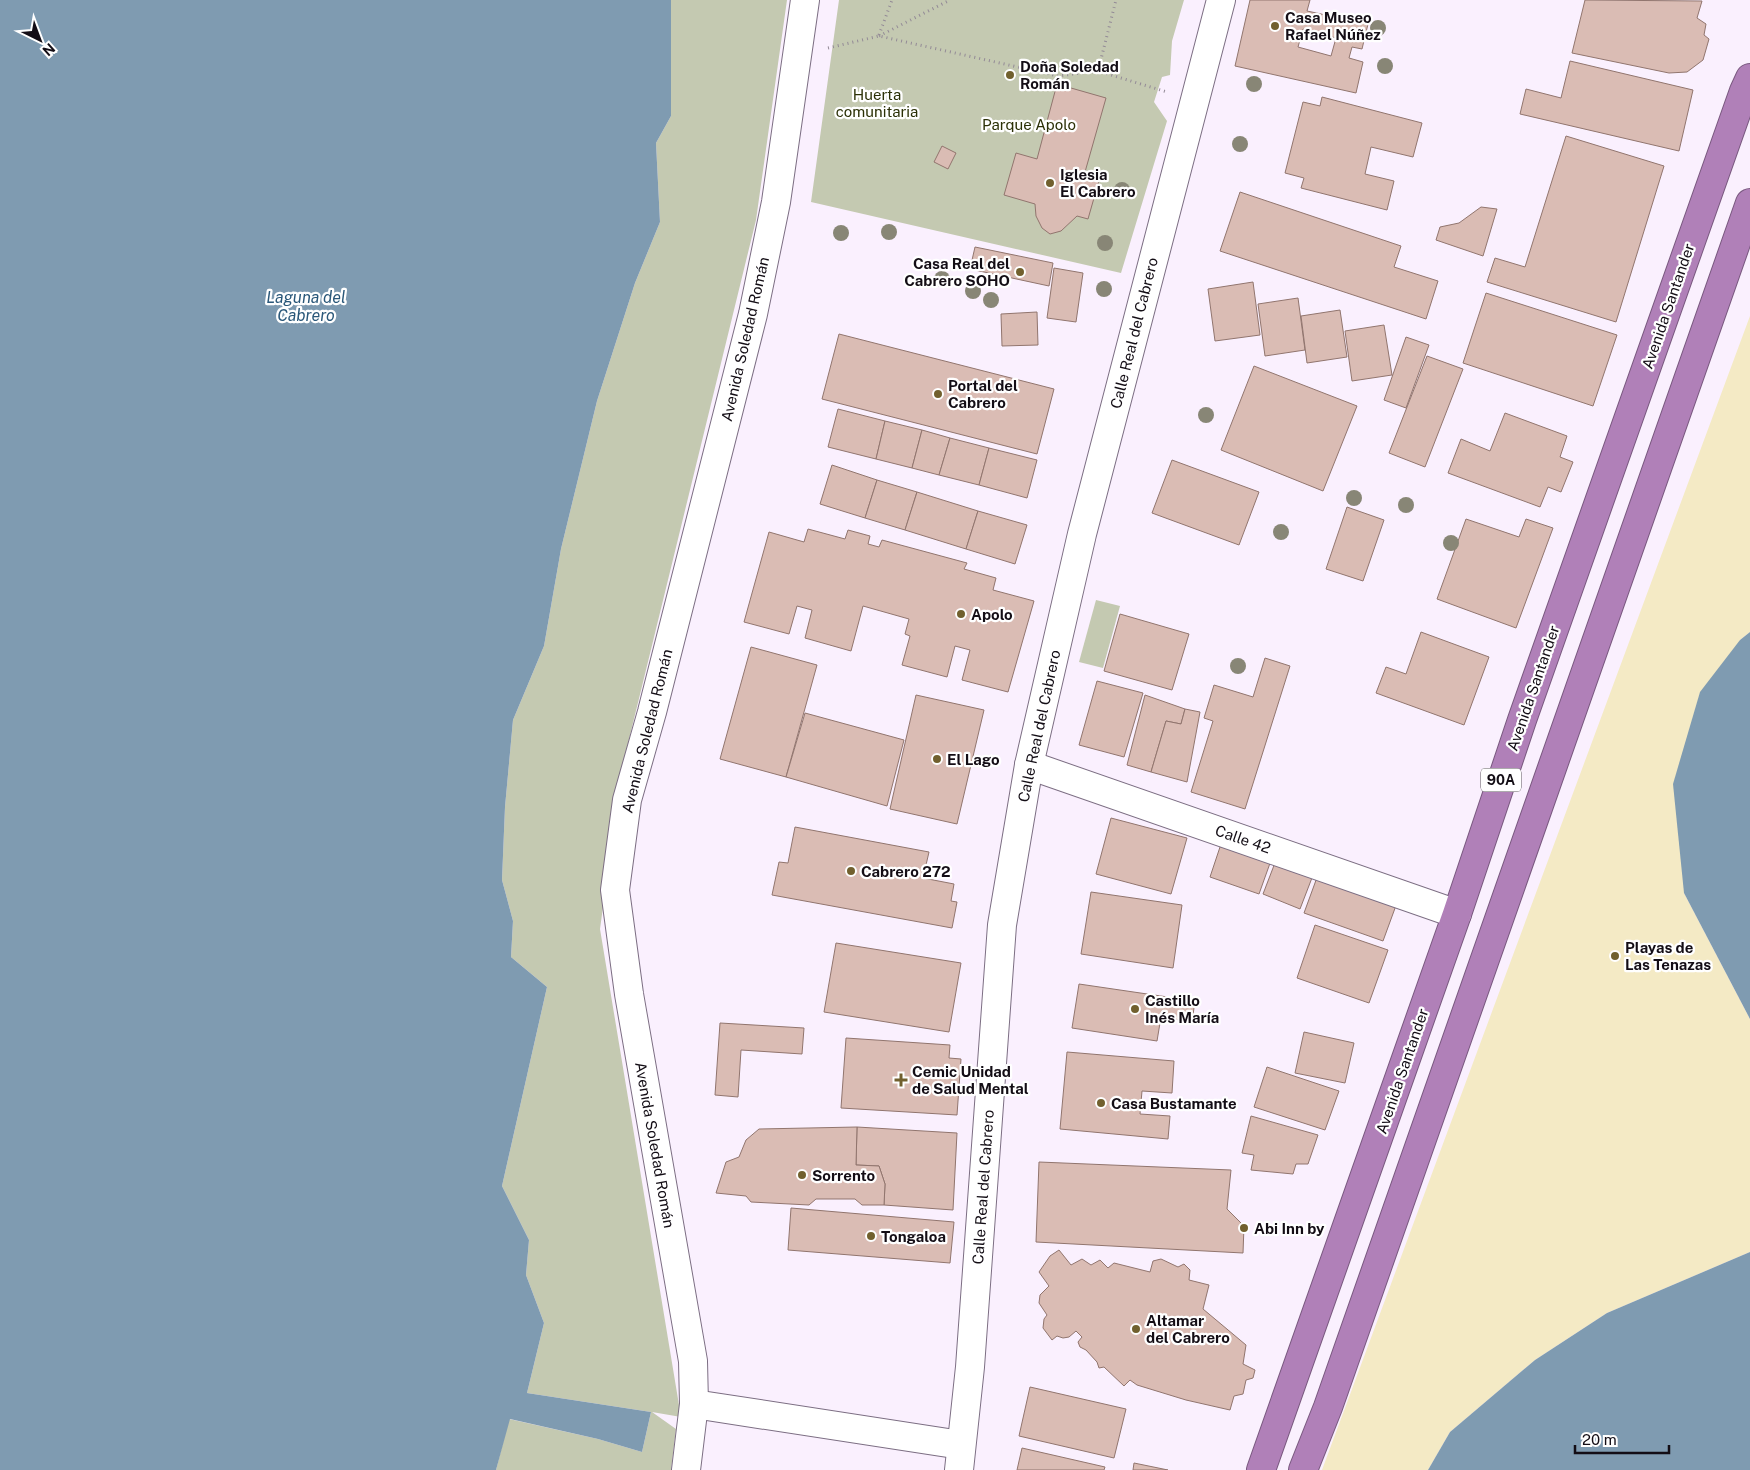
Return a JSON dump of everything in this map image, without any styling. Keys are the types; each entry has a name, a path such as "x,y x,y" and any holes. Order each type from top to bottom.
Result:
{"highway":[{"name":"Avenida Santander","path":"1261,1470 1456,914 1528,701 1750,78"},
{"path":"1303,1470 1328,1407 1488,954 1750,203"}],"street":[{"name":"Avenida Soledad Román","path":"686,1470 694,1404 693,1361 629,994 615,890 627,800 652,712 753,314 776,202 805,0"},
{"name":"Calle Real del Cabrero","path":"960,1457 970,1367 1002,925 1029,765 1082,534 1221,0"},
{"name":"Calle 42","path":"1029,765 1456,914"},
{"path":"694,1404 960,1457"}],"path":[{"path":"879,36 892,0"},
{"path":"797,53 845,46 879,36 950,0"},
{"path":"1098,71 1116,0"},
{"path":"879,36 1058,76 1098,71 1170,93"}],"green space":[{"path":"671,0 787,0 756,220 622,768 600,929 681,1417 652,1412 676,1429 671,1470 496,1470 509,1419 598,1439 642,1452 651,1412 527,1393 544,1323 526,1275 529,1240 502,1186 547,987 511,957 513,921 502,880 505,807 513,720 544,646 561,549 597,401 635,283 660,222 656,143 671,116"},
{"name":"Parque Apolo","path":"839,0 1184,0 1172,41 1170,75 1162,77 1154,102 1167,121 1121,273 811,202"},
{"path":"1096,600 1120,606 1103,668 1079,662"}],"sand":[{"name":"Playas de Las Tenazas","path":"1750,316 1750,632 1740,640 1684,893 1750,1019 1750,1252 1607,1313 1535,1360 1450,1432 1428,1470 1322,1470"}],"water":[{"name":"Laguna del Cabrero","path":"0,0 671,0 671,116 656,143 660,222 635,283 597,401 561,549 544,646 513,720 505,807 502,880 513,921 511,957 547,987 502,1186 529,1240 526,1275 544,1323 527,1393 651,1412 642,1452 598,1439 510,1419 496,1470 0,1470"},
{"path":"1750,632 1750,1019 1684,893 1673,784 1700,692 1740,640"},
{"path":"1750,1252 1750,1470 1428,1470 1450,1432 1535,1360 1607,1313"}],"building":[{"path":"1250,0 1310,0 1307,11 1368,24 1362,49 1352,47 1349,58 1363,62 1356,93 1235,66","holes":["1303,29 1336,38 1331,56 1298,47"]},
{"path":"1585,0 1702,1 1697,18 1706,24 1704,35 1709,39 1703,60 1687,72 1669,73 1572,53"},
{"path":"1570,61 1693,90 1679,151 1520,114 1526,89 1561,98"},
{"path":"1057,84 1106,98 1085,172 1100,177 1088,219 1077,216 1061,231 1050,234 1042,228 1036,216 1035,204 1004,195 1016,153 1037,159"},
{"path":"1322,97 1422,123 1413,157 1371,147 1365,174 1394,181 1387,210 1301,188 1304,178 1285,173 1303,102 1320,106"},
{"path":"1566,136 1664,166 1616,322 1487,282 1495,258 1525,267"},
{"path":"942,146 956,153 948,169 934,162"},
{"path":"1240,192 1401,246 1394,267 1438,281 1426,319 1220,251"},
{"path":"1481,207 1497,209 1483,256 1436,240 1440,227 1459,223"},
{"path":"975,247 1053,263 1049,286 970,269"},
{"path":"1054,268 1083,273 1076,322 1047,318"},
{"path":"1253,282 1260,335 1215,341 1208,289"},
{"path":"1486,293 1617,335 1593,406 1463,363"},
{"path":"1298,298 1305,350 1265,356 1258,304"},
{"path":"1340,310 1347,357 1307,363 1301,316"},
{"path":"1037,312 1038,345 1002,346 1001,314"},
{"path":"1384,325 1392,375 1352,381 1345,331"},
{"name":"Portal del Cabrero","path":"839,334 1054,389 1037,454 822,399"},
{"path":"1406,337 1429,345 1406,408 1384,400"},
{"path":"1427,356 1463,369 1425,467 1389,453"},
{"path":"1254,366 1357,406 1323,491 1221,450"},
{"path":"838,409 885,421 876,459 828,447"},
{"path":"1505,413 1567,436 1560,457 1573,462 1561,492 1548,487 1540,507 1448,473 1461,439 1490,451"},
{"path":"885,421 922,430 912,468 876,459"},
{"path":"922,430 950,438 939,475 912,468"},
{"path":"950,438 989,448 979,485 939,475"},
{"path":"989,448 1037,460 1027,498 979,485"},
{"path":"1172,460 1259,492 1239,545 1152,513"},
{"path":"832,465 877,480 865,518 820,504"},
{"path":"877,480 917,492 905,530 865,518"},
{"path":"917,492 978,511 966,549 905,530"},
{"path":"1347,507 1384,520 1363,581 1326,569"},
{"path":"978,511 1027,525 1015,564 966,549"},
{"path":"1466,519 1519,537 1526,519 1553,528 1516,628 1437,599"},
{"name":"Apolo","path":"808,529 845,539 848,530 870,536 868,544 879,547 882,540 967,563 964,569 996,578 993,590 1034,601 1008,692 962,680 970,650 955,646 947,677 902,665 910,636 905,634 909,619 863,606 851,651 805,638 812,610 797,606 789,634 744,622 769,532 804,542"},
{"path":"1120,614 1189,634 1172,690 1104,671"},
{"path":"1421,632 1489,657 1464,725 1376,693 1386,667 1406,674"},
{"path":"751,647 817,665 786,777 720,759"},
{"path":"1265,658 1290,666 1245,809 1191,792 1213,721 1204,718 1214,685 1253,697"},
{"path":"1097,681 1143,693 1124,757 1079,745"},
{"name":"El Lago","path":"916,695 984,710 957,824 890,809"},
{"path":"1145,695 1185,709 1181,724 1166,721 1151,772 1127,765"},
{"path":"1185,709 1200,712 1187,782 1151,772 1166,721 1181,724"},
{"path":"805,713 904,740 887,806 786,777"},
{"path":"1111,818 1187,838 1171,894 1096,874"},
{"name":"Cabrero 272","path":"795,827 929,852 923,878 954,884 951,901 957,902 952,928 772,895 779,862 788,863"},
{"path":"1224,835 1274,852 1259,894 1210,877"},
{"path":"1278,855 1315,870 1300,909 1263,894"},
{"path":"1319,872 1398,900 1383,941 1304,913"},
{"path":"1091,892 1182,905 1173,968 1081,954"},
{"path":"1315,925 1388,950 1369,1003 1297,978"},
{"path":"836,943 961,963 949,1032 824,1012"},
{"name":"Castillo Inés María","path":"1079,984 1195,1001 1192,1022 1161,1017 1157,1041 1072,1028"},
{"path":"720,1023 804,1028 802,1054 741,1050 738,1097 715,1095"},
{"path":"1304,1032 1354,1043 1345,1083 1295,1073"},
{"name":"Cemic Unidad de Salud Mental","path":"846,1038 950,1045 949,1058 961,1059 957,1115 841,1108"},
{"name":"Casa Bustamante","path":"1067,1052 1174,1061 1172,1093 1142,1091 1140,1114 1170,1116 1168,1139 1060,1129"},
{"path":"1267,1067 1339,1091 1325,1130 1254,1107"},
{"path":"1251,1116 1318,1135 1308,1164 1296,1164 1293,1174 1251,1170 1254,1155 1242,1153"},
{"name":"Sorrento","path":"857,1127 957,1133 953,1210 884,1205 885,1184 879,1166 856,1165"},
{"name":"Sorrento","path":"857,1127 856,1165 879,1166 885,1184 884,1205 862,1205 855,1199 816,1199 809,1205 751,1202 746,1196 716,1193 726,1162 739,1157 746,1140 759,1129"},
{"path":"1039,1162 1231,1170 1227,1209 1244,1226 1243,1253 1036,1242"},
{"name":"Tongaloa","path":"791,1208 954,1222 950,1263 788,1250"},
{"name":"Altamar del Cabrero","path":"1059,1250 1071,1265 1082,1259 1091,1265 1100,1260 1108,1268 1114,1263 1150,1272 1153,1261 1161,1259 1178,1267 1184,1264 1190,1270 1189,1280 1209,1285 1203,1309 1246,1345 1243,1364 1255,1370 1253,1378 1246,1380 1243,1394 1234,1396 1230,1410 1186,1400 1137,1385 1130,1380 1124,1386 1104,1367 1099,1368 1097,1362 1086,1350 1080,1347 1078,1342 1082,1337 1076,1331 1069,1337 1057,1336 1052,1340 1043,1328 1044,1319 1047,1315 1039,1303 1040,1295 1049,1286 1039,1272 1050,1256"},
{"path":"1030,1387 1126,1409 1114,1458 1019,1436"},
{"path":"1022,1448 1105,1467 1104,1470 1017,1470"},
{"path":"1134,1463 1168,1470 1133,1470"}],"place":[{"name":"Casa Museo Rafael Núñez","path":"1275,26"},
{"name":"Doña Soledad Román","path":"1010,75"},
{"name":"Iglesia El Cabrero","path":"1050,183"},
{"name":"Casa Real del Cabrero SOHO","path":"1020,272"},
{"name":"Portal del Cabrero","path":"938,394"},
{"name":"Apolo","path":"961,614"},
{"name":"El Lago","path":"937,759"},
{"name":"Cabrero 272","path":"851,871"},
{"name":"Playas de Las Tenazas","path":"1615,956"},
{"name":"Castillo Inés María","path":"1135,1009"},
{"name":"Cemic Unidad de Salud Mental","path":"901,1080"},
{"name":"Casa Bustamante","path":"1101,1103"},
{"name":"Sorrento","path":"802,1175"},
{"name":"Abi Inn by","path":"1244,1228"},
{"name":"Tongaloa","path":"871,1236"},
{"name":"Altamar del Cabrero","path":"1136,1329"}],"park label":[{"name":"Huerta comunitaria","path":"877,102"}]}
